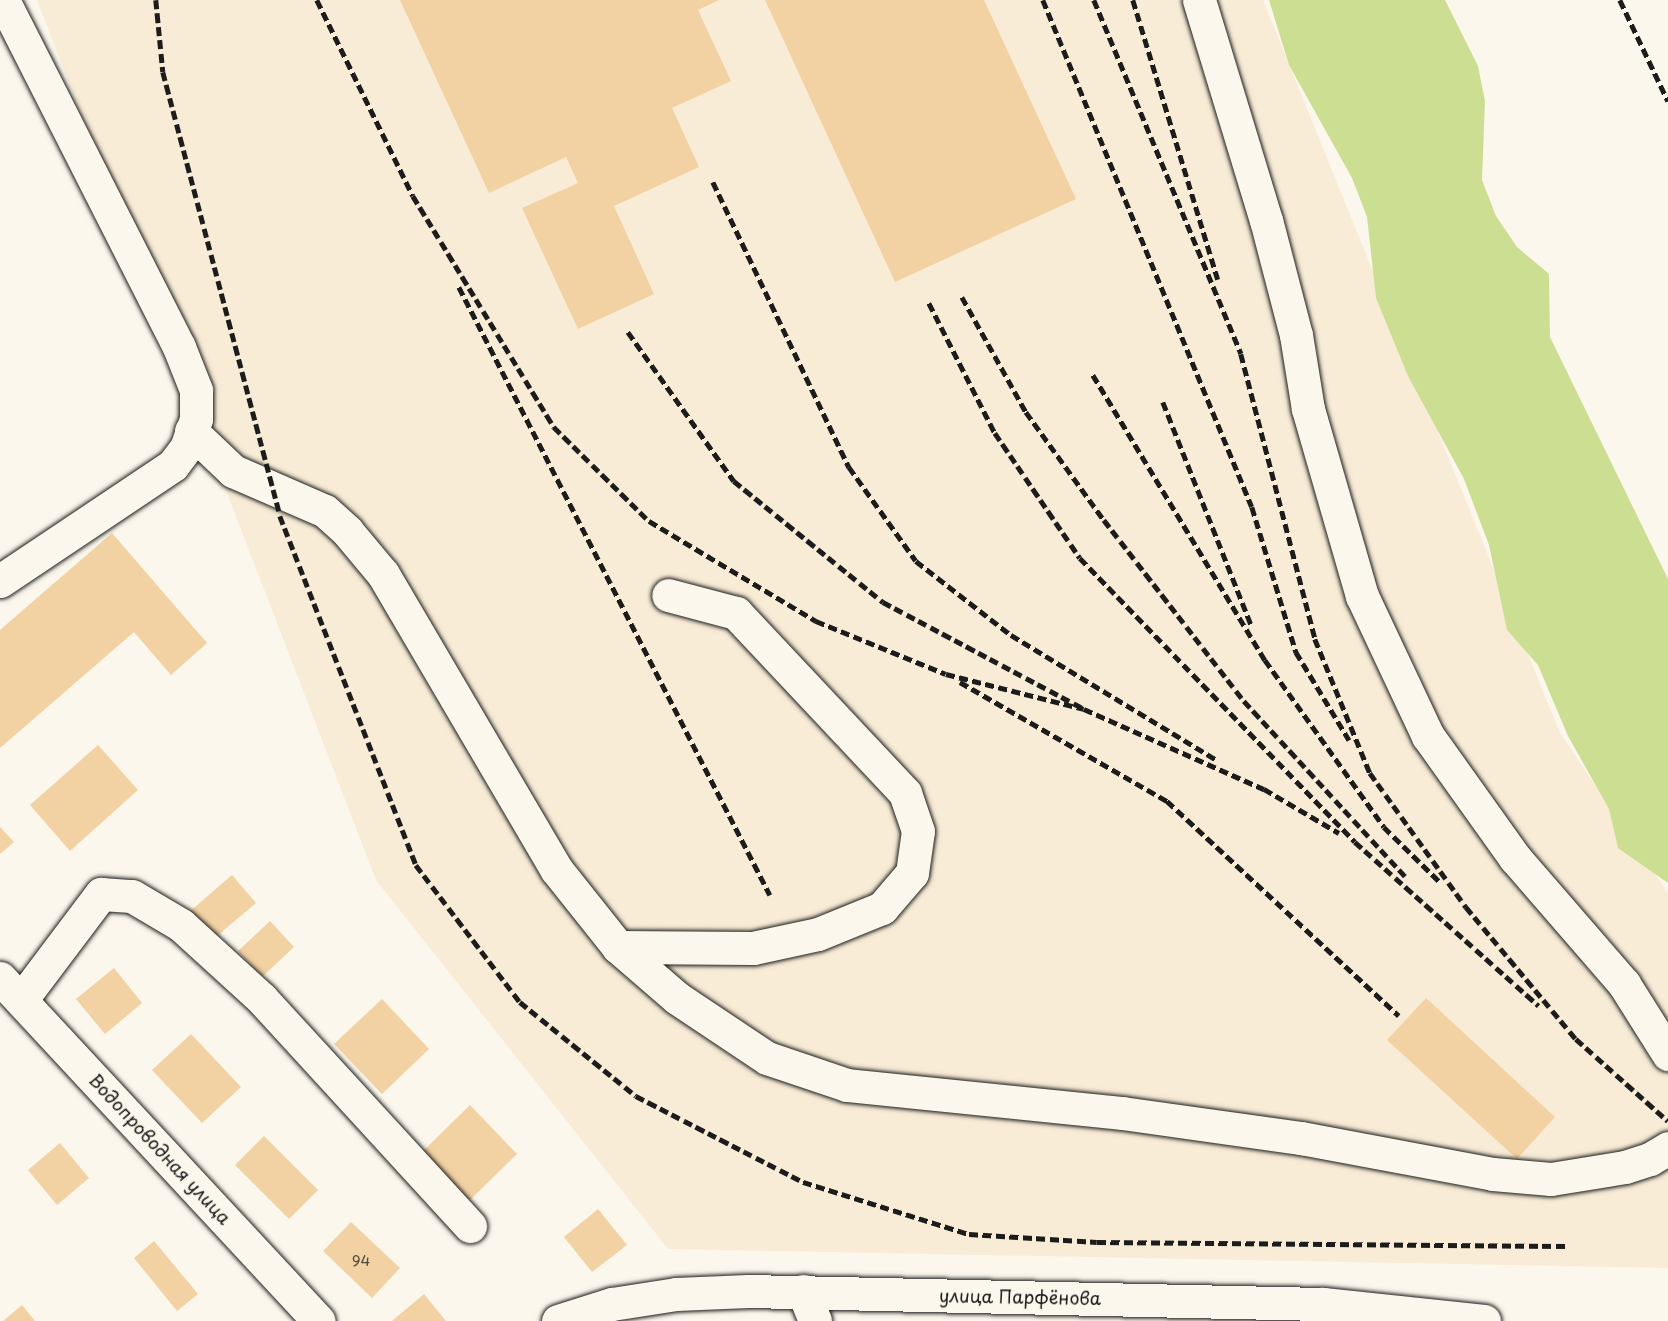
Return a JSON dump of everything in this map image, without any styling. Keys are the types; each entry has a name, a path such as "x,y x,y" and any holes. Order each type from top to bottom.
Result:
{"main road":[{"path":"0,582 173,465 186,448 196,418 196,390 179,347 3,0"},
{"path":"1198,0 1266,220 1296,334 1308,409 1362,596 1428,736 1515,858 1624,984 1668,1054"},
{"path":"191,431 233,471 325,511 383,574 556,868 618,947 677,998 767,1058 847,1085 1122,1113 1301,1138 1493,1174 1551,1179 1625,1167 1650,1159 1668,1148"},
{"path":"618,947 753,948 818,934 882,908 912,873 918,831 905,793 736,613 668,595"},
{"path":"10,989 101,894 132,896 181,925 262,999 470,1226"},
{"name":"Водопроводная улица","path":"10,989 319,1321"},
{"path":"804,1291 815,1321"},
{"name":"улица Парфёнова","path":"558,1321 612,1304 676,1294 804,1291 1148,1311 1323,1304 1460,1319"}],"shaded area":[{"path":"37,0 1263,0 1560,733 1668,893 1668,1268 668,1249 376,880"}],"green space":[{"path":"1269,0 1445,0 1478,66 1485,101 1482,180 1496,216 1517,247 1549,274 1550,337 1668,579 1668,883 1618,848 1609,809 1568,736 1538,665 1507,630 1489,545 1464,479 1408,376 1376,298 1367,217 1352,178 1289,65"}],"building":[{"path":"400,0 719,0 698,10 731,81 672,108 699,167 614,206 654,294 578,329 522,208 578,183 566,157 489,193"},
{"path":"765,0 984,0 1076,199 895,282"},
{"path":"112,533 207,643 171,675 134,632 0,748 0,630"},
{"path":"98,745 138,790 70,851 30,805"},
{"path":"0,827 14,842 0,854"},
{"path":"232,875 256,903 211,941 188,913"},
{"path":"270,921 294,947 262,977 238,951"},
{"path":"114,968 142,1003 105,1034 76,999"},
{"path":"1426,998 1555,1117 1517,1159 1387,1040"},
{"path":"382,999 429,1049 382,1094 334,1044"},
{"path":"191,1034 241,1087 202,1123 152,1070"},
{"path":"470,1105 517,1154 467,1203 420,1154"},
{"path":"264,1136 318,1190 289,1219 235,1165"},
{"path":"60,1143 89,1178 57,1205 28,1170"},
{"path":"598,1209 627,1245 592,1272 564,1237"},
{"path":"351,1222 400,1268 372,1298 323,1251"},
{"path":"154,1241 198,1294 177,1311 134,1258"},
{"path":"424,1294 446,1321 392,1321"},
{"path":"22,1305 35,1321 3,1321"}],"railway":[{"path":"156,0 163,72 280,516 416,865 520,1002 636,1096 803,1182 969,1234 1097,1242 1569,1246"},
{"path":"317,0 413,196 554,427 649,521 816,621 946,674 1084,709"},
{"path":"1043,0 1252,507 1296,652 1349,740"},
{"path":"1094,0 1241,354 1315,639 1370,773 1466,907 1576,1039 1668,1121"},
{"path":"1133,0 1218,279"},
{"path":"1620,0 1668,101"},
{"path":"713,182 849,467 916,561 1011,635 1218,761"},
{"path":"459,287 770,895"},
{"path":"962,297 1026,412 1104,520 1244,701 1405,876"},
{"path":"929,303 995,433 1080,558 1355,842 1539,1006"},
{"path":"628,332 734,481 883,602 1084,709 1264,789 1339,833"},
{"path":"1093,375 1265,660 1384,827 1440,882"},
{"path":"1163,402 1251,624"},
{"path":"960,682 1167,801 1399,1016"}]}
